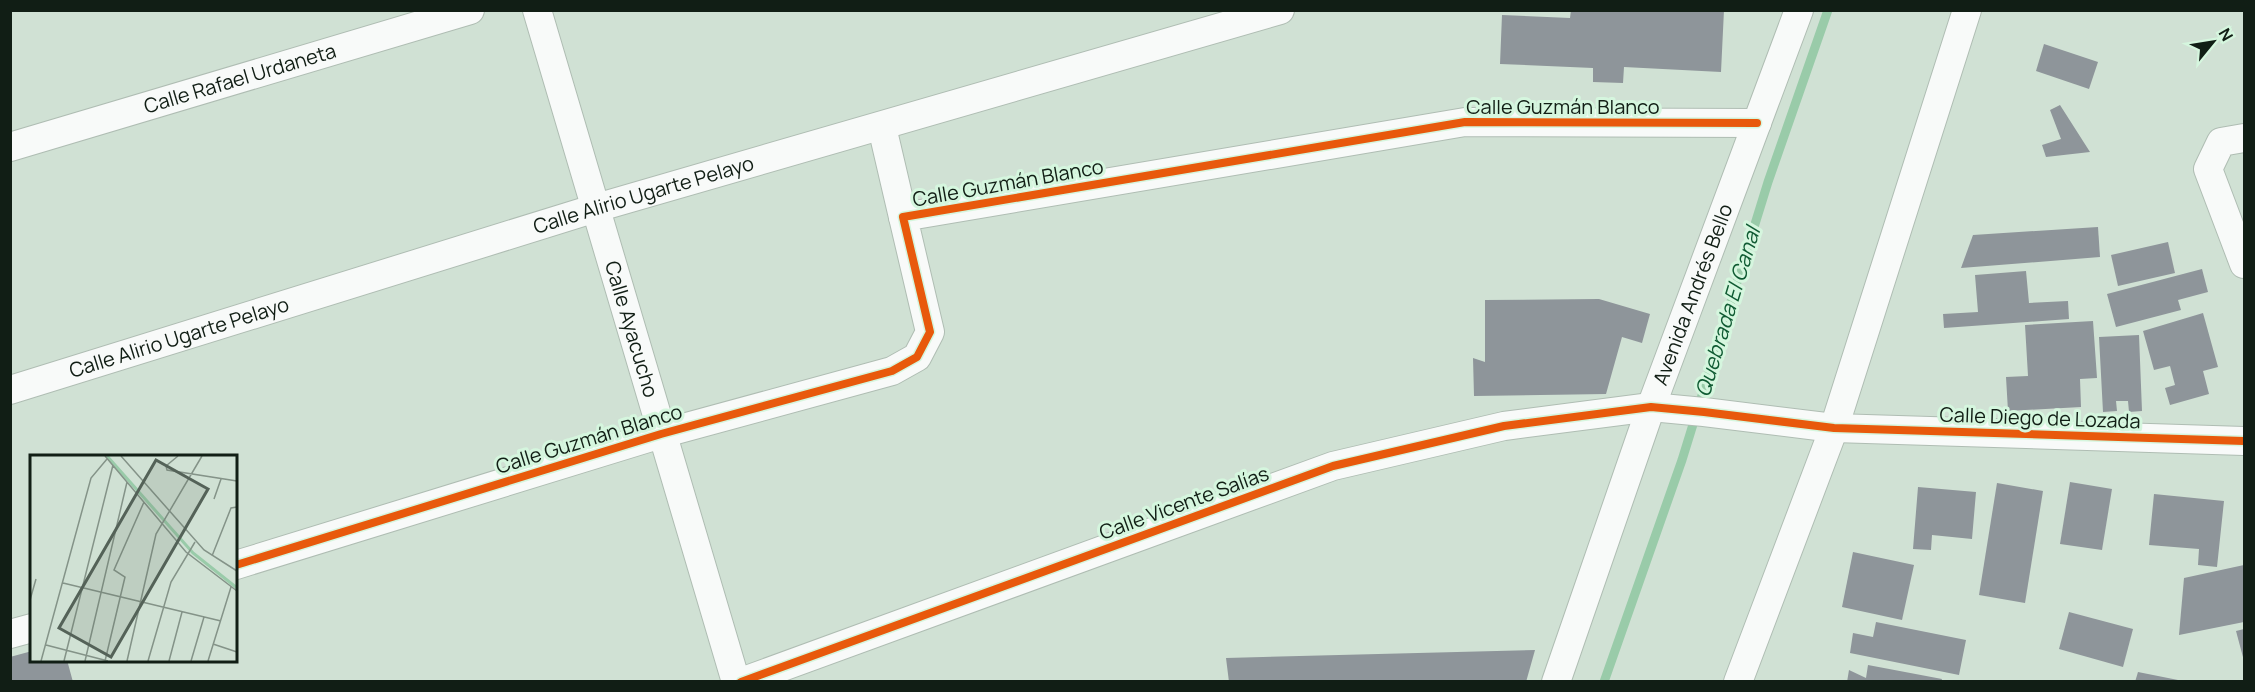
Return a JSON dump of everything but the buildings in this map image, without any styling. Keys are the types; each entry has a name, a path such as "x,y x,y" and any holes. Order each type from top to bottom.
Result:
{"street":[{"name":"Calle Rafael Urdaneta","path":"10,147 470,10"},
{"name":"Calle Ayacucho","path":"537,10 736,681"},
{"name":"Calle Alirio Ugarte Pelayo","path":"10,390 596,208 1280,10"},
{"name":"Avenida Andrés Bello","path":"1556,681 1651,407 1798,10"},
{"path":"1738,681 1834,428 1966,10"},
{"name":"Calle Guzmán Blanco","path":"237,565 661,434 892,371 917,357 930,332 903,217 1465,122 1757,123"},
{"path":"882,127 903,217"},
{"path":"2233,140 2208,169 2244,264"},
{"name":"Calle Vicente Salías","path":"741,681 1333,466 1504,426 1651,407 1773,421"},
{"name":"Calle Diego de Lozada","path":"1773,421 1834,428 2244,441"},
{"path":"10,634 30,628"}],"waterway":[{"name":"Quebrada El Canal","path":"1604,682 1682,460 1768,182 1828,10"}],"cycle path":[{"path":"237,565 661,434 892,371 917,357 930,332 903,217 1465,122 1757,123"},
{"path":"741,682 1333,466 1504,426 1651,407 1834,428 2244,441"}]}
